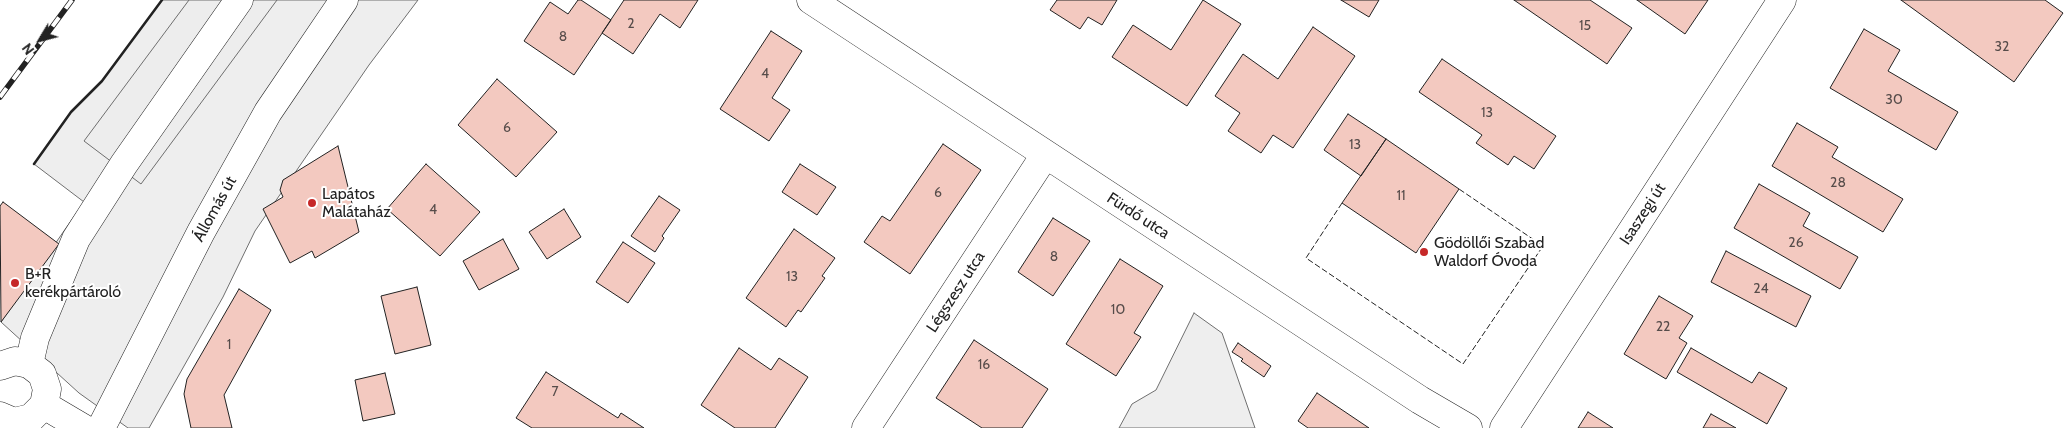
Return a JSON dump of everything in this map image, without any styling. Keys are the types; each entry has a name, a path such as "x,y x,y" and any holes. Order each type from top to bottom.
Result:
{"street":[{"path":"29,364 35,338 76,239 124,164 240,0"},
{"name":"Állomás út","path":"101,428 201,232 268,112 344,0"},
{"name":"Fürdő utca","path":"811,0 1420,400 1468,428"},
{"name":"Isaszegi út","path":"1504,428 1782,0"},
{"name":"Légszesz utca","path":"866,428 1045,155"},
{"path":"0,366 14,361 29,364 42,374 47,389 44,405 32,418 14,422 1,418"},
{"path":"44,405 84,428"}],"shaded area":[{"path":"162,0 418,0 369,65 255,231 223,297 149,428 128,428 79,393 1,322 84,202 34,164 71,112 102,81"},
{"path":"189,0 277,0 141,184 84,141"},
{"path":"1194,313 1222,333 1255,428 1119,428 1132,404 1156,390"}],"building":[{"path":"578,0 581,0 611,20 574,75 524,41 550,2 568,14"},
{"path":"624,0 698,0 680,28 660,14 633,54 602,33"},
{"path":"1057,0 1117,0 1102,25 1088,17 1080,29 1050,10"},
{"path":"1203,0 1241,24 1187,106 1112,57 1133,25 1171,50"},
{"path":"1341,0 1379,0 1369,17"},
{"path":"1514,0 1590,0 1632,28 1607,64"},
{"path":"1637,0 1708,0 1685,34"},
{"path":"1901,0 2045,0 2063,13 2014,82"},
{"path":"1313,27 1355,56 1293,148 1273,135 1261,153 1228,131 1240,113 1215,96 1243,54 1278,79"},
{"path":"1864,29 1900,50 1888,71 1958,112 1936,150 1830,88"},
{"path":"771,31 802,51 772,98 790,110 769,141 720,109"},
{"path":"1442,59 1556,136 1534,169 1514,156 1508,165 1476,143 1482,135 1419,92"},
{"path":"497,79 557,132 516,177 458,125"},
{"path":"1348,114 1386,139 1361,176 1324,150"},
{"path":"1797,123 1838,147 1832,157 1903,199 1883,232 1772,166"},
{"path":"1386,139 1459,189 1416,253 1342,203"},
{"path":"943,144 981,170 910,274 864,242 882,216 890,221"},
{"name":"Lapátos Malátaház","path":"338,146 359,232 315,258 312,251 290,263 263,209 283,197 280,190 283,180"},
{"path":"426,164 480,212 440,256 387,209"},
{"path":"800,164 836,187 817,215 782,192"},
{"path":"1759,184 1810,213 1803,226 1858,257 1840,289 1734,228"},
{"path":"659,196 680,210 662,236 664,238 655,252 631,236"},
{"name":"B+R kerékpártároló","path":"3,202 59,244 1,322 0,206"},
{"path":"564,209 581,237 547,259 529,232"},
{"path":"1053,218 1090,241 1053,296 1018,272"},
{"path":"794,229 835,258 822,276 825,278 801,312 798,310 786,327 746,298"},
{"path":"503,239 519,269 479,290 463,261"},
{"path":"623,242 655,263 628,303 596,282"},
{"path":"1726,251 1811,296 1796,327 1711,282"},
{"path":"1120,259 1163,286 1134,333 1141,337 1116,376 1066,344"},
{"path":"417,287 431,345 395,354 381,296"},
{"path":"239,289 271,310 224,395 232,428 191,428 184,394 187,379"},
{"path":"1659,296 1693,316 1679,338 1687,343 1666,379 1624,354"},
{"path":"974,340 1048,389 1022,428 982,428 936,398"},
{"path":"1238,343 1271,366 1264,377 1241,361 1243,359 1232,352"},
{"path":"739,348 771,370 779,358 808,377 775,428 735,428 701,405"},
{"path":"1691,348 1752,383 1759,372 1787,388 1767,424 1677,372"},
{"path":"546,372 618,418 621,413 644,428 532,428 516,418"},
{"path":"385,373 395,414 363,421 355,380"},
{"path":"1317,393 1369,428 1308,428 1298,421"},
{"path":"1588,412 1613,428 1578,428"},
{"path":"1711,414 1736,428 1703,428"}],"railway":[{"path":"0,97 72,0"}],"fence":[{"path":"1342,203 1306,258 1463,364 1543,246 1459,189"}],"wall":[{"path":"34,164 71,112 102,81 162,0"}],"place":[{"name":"Lapátos Malátaház","path":"312,203"},
{"name":"Gödöllői Szabad Waldorf Óvoda","path":"1424,252"},
{"name":"B+R kerékpártároló","path":"15,283"}]}
